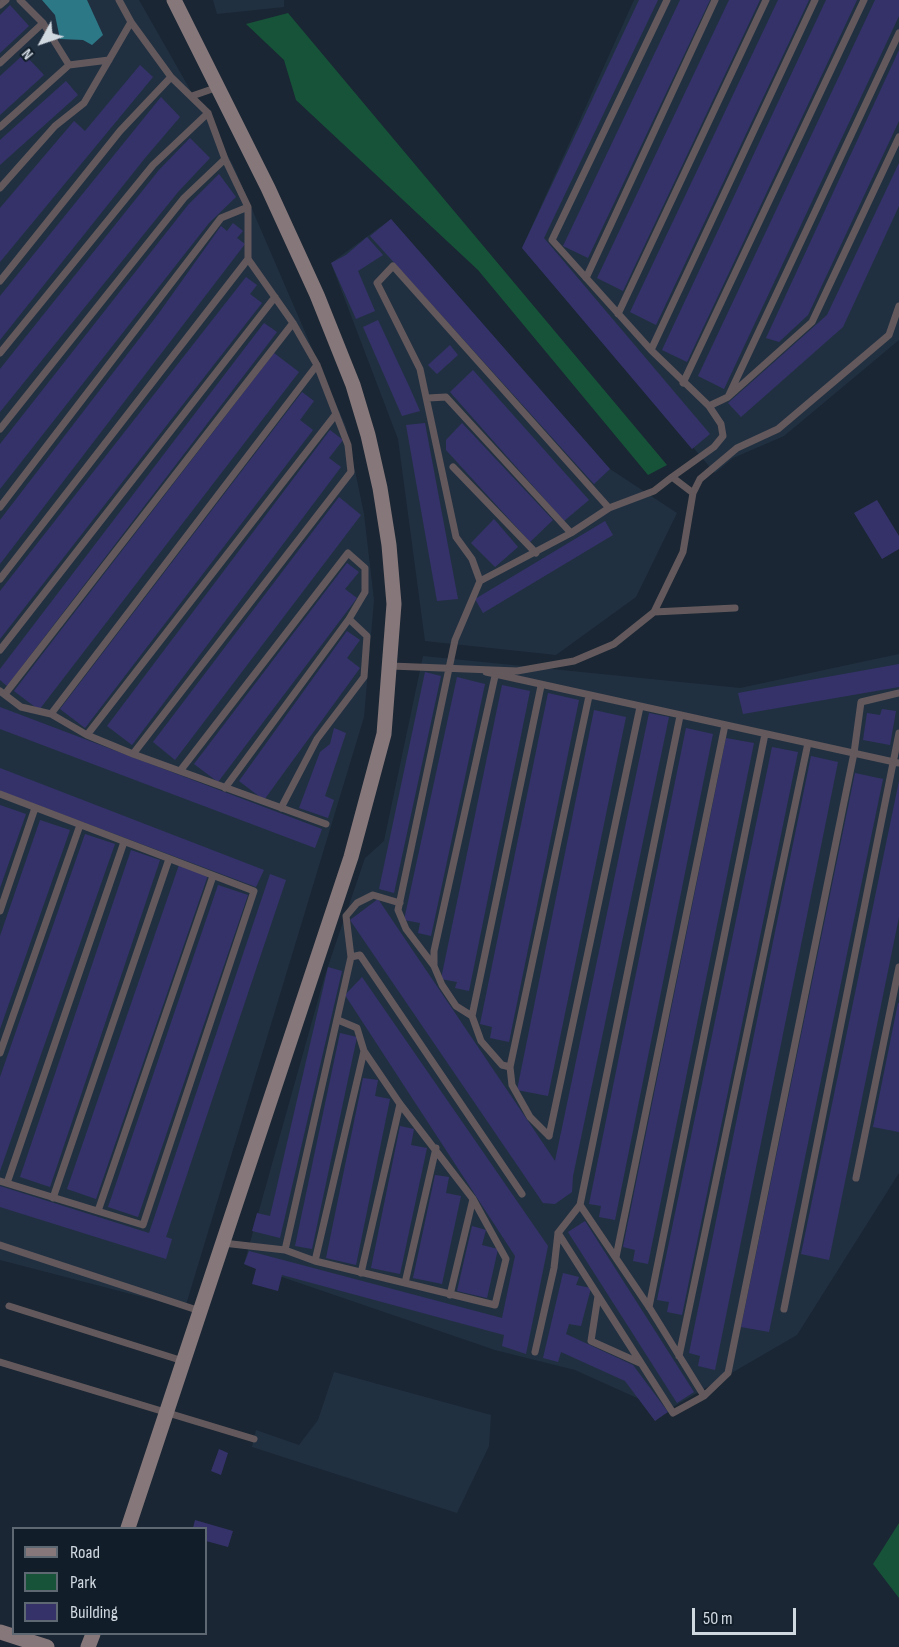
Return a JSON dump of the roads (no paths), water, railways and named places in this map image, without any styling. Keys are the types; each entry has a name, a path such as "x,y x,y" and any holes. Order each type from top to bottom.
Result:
{"main road":[{"path":"128,1527 351,857 384,734 394,604 389,545 368,435 353,385 317,295 219,86 174,0"},
{"path":"0,1632 47,1647"}],"lane":[{"path":"0,5 6,0"},
{"path":"20,0 43,23 69,65"},
{"path":"119,0 131,22 171,77 208,113 225,159 248,207 248,259 293,323 317,365 348,445 351,472 134,754"},
{"path":"472,1016 456,1006 434,966 406,929 399,910 455,640 480,581 536,553 609,508 654,491 714,447 723,436 721,424 709,406 651,350 552,240 668,0"},
{"path":"586,278 715,0"},
{"path":"618,314 766,0"},
{"path":"651,350 815,0"},
{"path":"683,383 864,0"},
{"path":"0,188 55,126 84,103 131,22"},
{"path":"0,63 43,23"},
{"path":"728,397 899,33"},
{"path":"0,127 69,65 109,60"},
{"path":"0,281 120,131 171,77"},
{"path":"192,96 219,86"},
{"path":"0,353 153,165 208,113"},
{"path":"709,406 728,397 812,322 899,137"},
{"path":"0,429 183,198 225,159"},
{"path":"0,507 221,218 248,207"},
{"path":"0,579 248,259"},
{"path":"480,581 472,559 456,537 420,369 377,283 393,266 609,508"},
{"path":"0,650 275,297"},
{"path":"391,666 517,671 574,661 614,644 654,612 683,552 693,493 700,479 737,448 778,429 889,335 899,306"},
{"path":"293,323 2,693 21,707 51,714 87,735 326,824"},
{"path":"51,714 317,365"},
{"path":"428,398 446,397 571,533"},
{"path":"87,735 336,414"},
{"path":"453,466 536,553"},
{"path":"672,477 693,493"},
{"path":"180,771 348,554 365,568 365,592 349,619 225,788"},
{"path":"654,612 735,608"},
{"path":"281,808 317,740 364,677 367,636 349,619"},
{"path":"478,669 495,676 897,762"},
{"path":"434,966 434,951 495,676"},
{"path":"510,1067 502,1065 481,1041 472,1016 541,686"},
{"path":"558,1233 673,1413 704,1396 728,1373 854,753 861,702 899,693"},
{"path":"589,696 510,1067 512,1085 530,1117 549,1136 640,707"},
{"path":"535,1352 554,1268 558,1233 580,1205 680,716"},
{"path":"616,1257 725,725"},
{"path":"784,1309 897,762 899,733"},
{"path":"649,1307 765,734"},
{"path":"680,1356 808,743"},
{"path":"0,794 254,891 143,1225 3,1182 124,842"},
{"path":"0,911 35,807"},
{"path":"0,1053 80,825"},
{"path":"53,1198 169,859"},
{"path":"98,1211 213,876"},
{"path":"285,1250 351,957 346,916 357,903 373,895 400,903"},
{"path":"351,957 360,955 522,1194"},
{"path":"856,1178 899,967"},
{"path":"223,1243 285,1250 315,1261 495,1305 506,1259 473,1199 400,1104 364,1051 357,1028 338,1020"},
{"path":"315,1261 364,1051"},
{"path":"361,1273 400,1104"},
{"path":"405,1283 436,1148"},
{"path":"450,1295 473,1199"},
{"path":"580,1205 649,1307 704,1396"},
{"path":"0,1245 200,1311"},
{"path":"598,1295 591,1341 640,1363"},
{"path":"9,1306 183,1361"},
{"path":"0,1362 254,1439"}],"water":[{"path":"42,0 87,0 103,35 92,45 83,40 60,39 55,15"}]}
